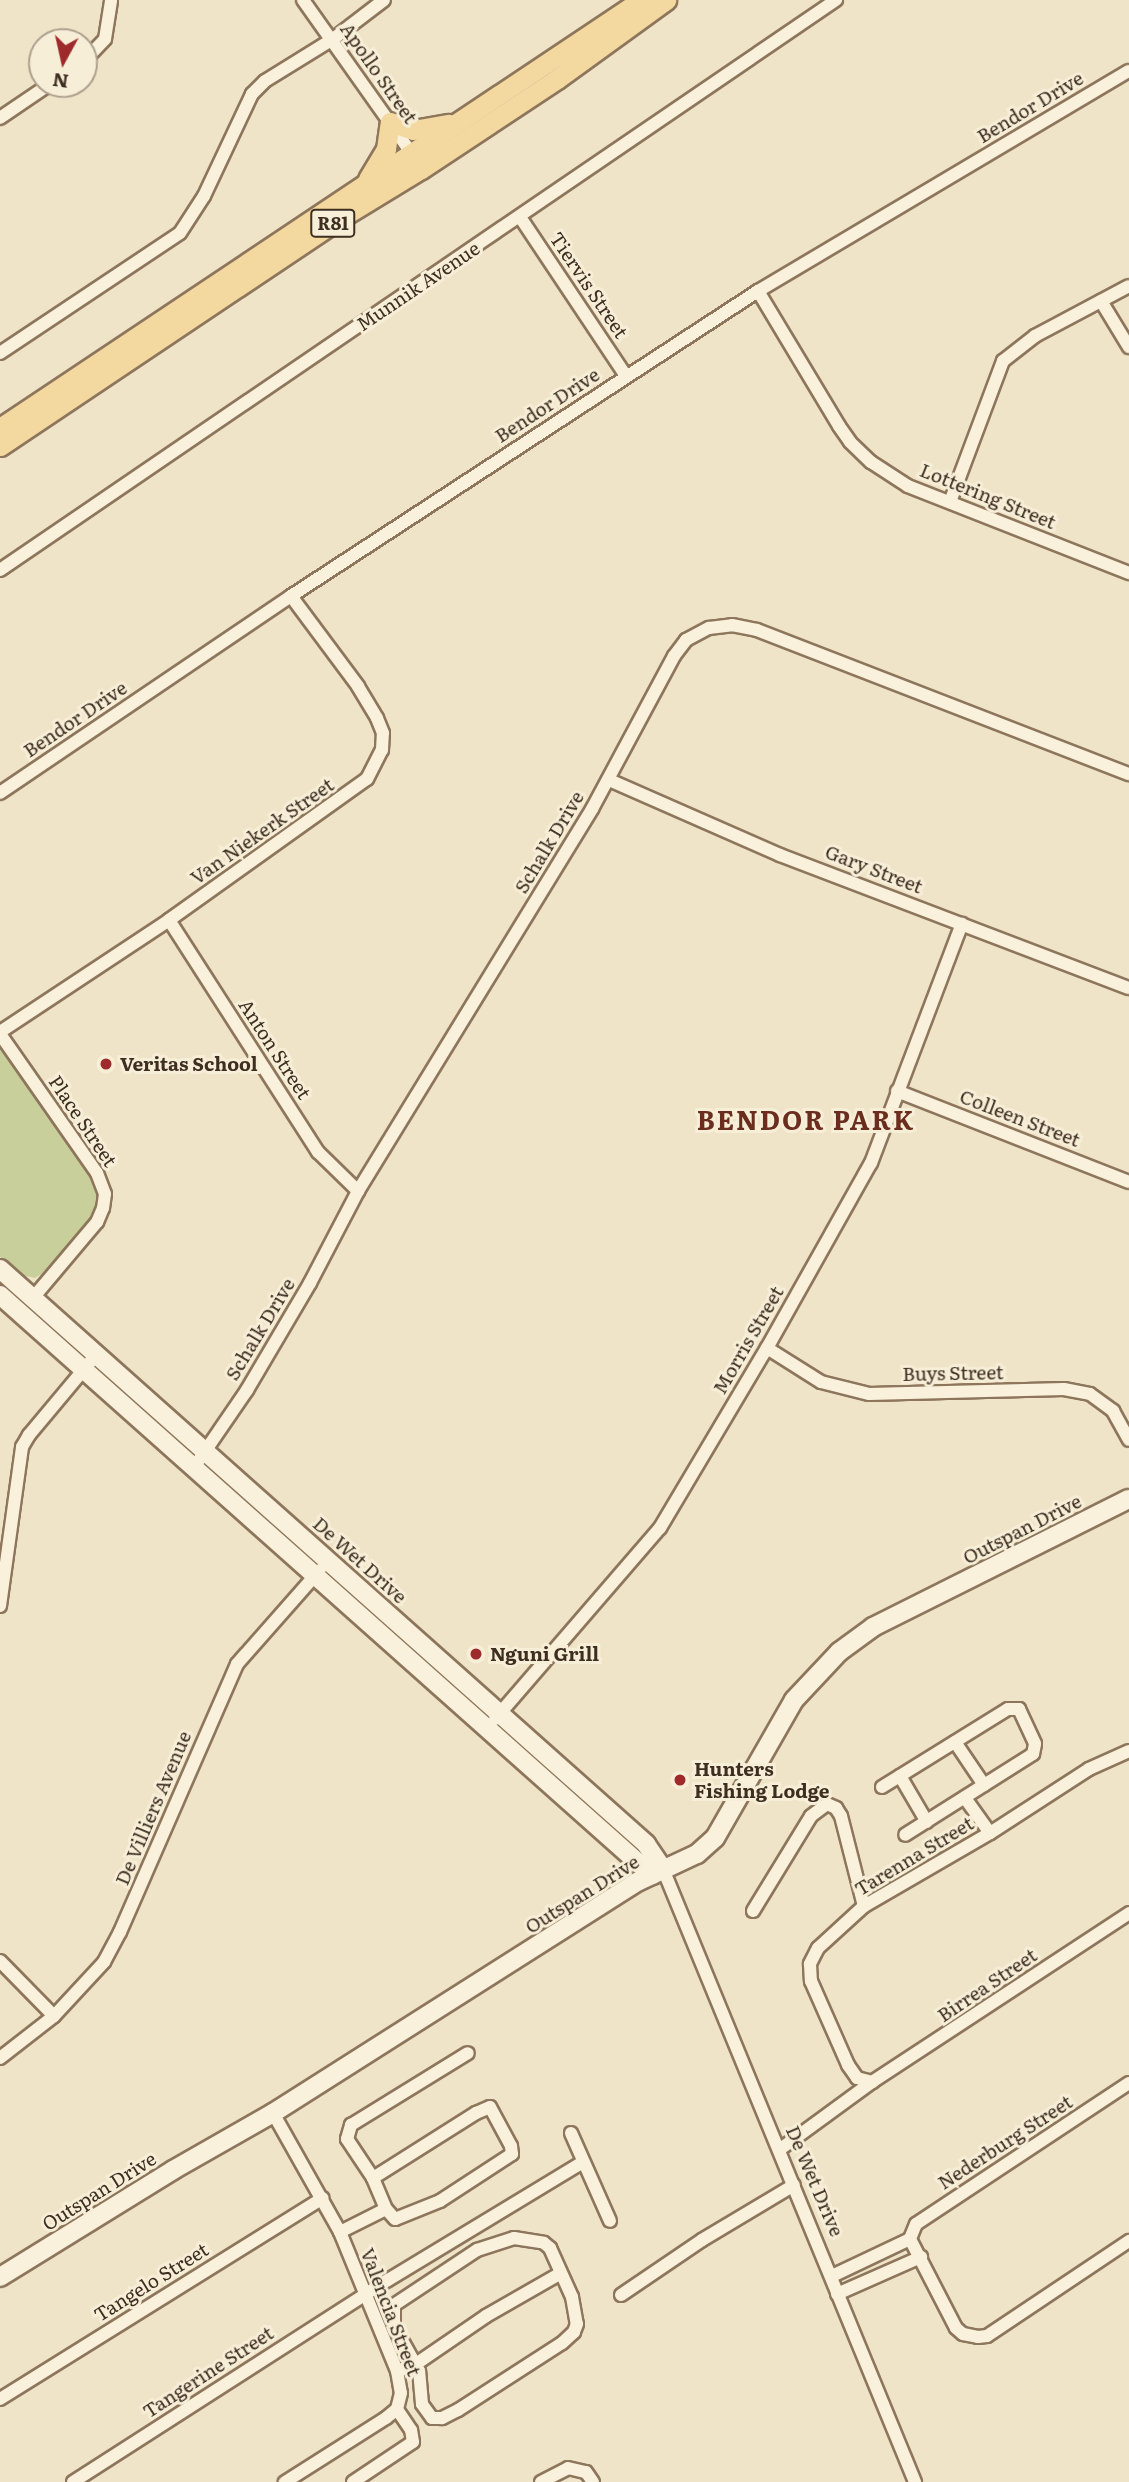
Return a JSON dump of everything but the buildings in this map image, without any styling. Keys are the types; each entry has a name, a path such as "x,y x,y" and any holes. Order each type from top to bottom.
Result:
{"main road":[{"name":"R81","path":"0,428 360,188 417,162 464,119 641,0"},
{"name":"R81","path":"0,446 339,219 417,162 557,79 666,0"},
{"path":"360,188 376,170 386,149 390,122 413,130 426,130 464,119"}],"street":[{"path":"98,47 105,40 111,0"},
{"name":"Apollo Street","path":"303,0 417,162"},
{"path":"0,354 180,233 204,196 252,94 265,81 333,39 384,0"},
{"name":"Munnik Avenue","path":"0,570 836,0"},
{"name":"Bendor Drive","path":"0,793 292,596 758,291 1129,71"},
{"path":"0,118 29,98"},
{"name":"Tiervis Street","path":"520,216 626,376"},
{"path":"950,502 1003,361 1035,335 1129,286"},
{"name":"Lottering Street","path":"758,291 839,426 858,451 908,486 1129,573"},
{"path":"1101,302 1129,347"},
{"name":"Van Niekerk Street","path":"0,1033 169,920 367,779 377,763 383,733 377,718 358,686 292,596"},
{"name":"Schalk Drive","path":"195,1466 303,1296 358,1191 609,780 674,656 686,640 709,628 732,625 757,629 1129,774"},
{"name":"Gary Street","path":"609,780 780,855 1129,988"},
{"name":"Anton Street","path":"169,920 318,1152 358,1191"},
{"name":"Morris Street","path":"494,1720 660,1528 766,1348 871,1163 962,924"},
{"name":"Place Street","path":"0,1033 97,1173 104,1194 103,1209 97,1222 33,1298"},
{"name":"Colleen Street","path":"897,1091 1129,1182"},
{"name":"De Wet Drive","path":"0,1269 328,1561 657,1872 672,1897 794,2185 915,2482"},
{"name":"De Wet Drive","path":"0,1295 195,1466 314,1576 494,1720"},
{"name":"Buys Street","path":"766,1348 821,1382 869,1394 1064,1389 1090,1394 1113,1411 1129,1440"},
{"path":"0,1606 6,1521 22,1447 29,1434 96,1354"},
{"name":"Outspan Drive","path":"0,2277 173,2170 273,2113 657,1872 696,1854 715,1838 794,1700 856,1639 873,1627 1129,1499"},
{"name":"De Villiers Avenue","path":"0,2058 54,2016 91,1979 114,1945 237,1664 328,1561"},
{"path":"882,1787 1008,1709 1019,1709 1036,1749 1033,1754 905,1835"},
{"path":"955,1742 984,1785"},
{"name":"Tarenna Street","path":"868,2082 848,2065 810,1973 810,1964 822,1943 864,1906 990,1833 1089,1769 1129,1751"},
{"path":"900,1776 927,1822"},
{"path":"965,1798 990,1833"},
{"path":"753,1911 811,1816 827,1804 836,1808 841,1816 864,1906"},
{"name":"Birrea Street","path":"779,2150 868,2082 1129,1913"},
{"path":"0,1961 54,2016"},
{"path":"373,2178 485,2108 493,2108 513,2152 506,2160 440,2201 395,2219 386,2209 373,2178 347,2139 351,2125 468,2053"},
{"name":"Nederburg Street","path":"832,2276 910,2239 916,2224 1129,2083"},
{"name":"Valencia Street","path":"273,2113 340,2232 397,2371 401,2393 397,2409"},
{"path":"571,2133 610,2221"},
{"name":"Tangerine Street","path":"73,2482 364,2295 583,2162"},
{"path":"621,2295 702,2240 794,2185"},
{"name":"Tangelo Street","path":"0,2399 323,2198"},
{"path":"340,2232 386,2209"},
{"path":"514,2238 544,2243 550,2248 572,2297 577,2324 574,2332 562,2343 442,2418 428,2416 421,2400 421,2379 416,2364 394,2326 394,2305 477,2250 514,2238"},
{"path":"910,2239 956,2328 963,2334 978,2337 987,2336 1129,2241"},
{"path":"837,2294 921,2257"},
{"path":"397,2371 416,2364 486,2316 561,2273"},
{"path":"285,2482 397,2409 411,2430 413,2442 353,2482"},
{"path":"541,2482 568,2468 590,2477"}],"green space":[{"path":"0,1048 94,1181 99,1194 92,1218 48,1270 35,1278 21,1275 0,1257"}],"place":[{"name":"Veritas School","path":"106,1064"},
{"name":"Nguni Grill","path":"476,1654"},
{"name":"Hunters Fishing Lodge","path":"680,1780"}],"district":[{"name":"BENDOR PARK","path":"806,1119"}]}
